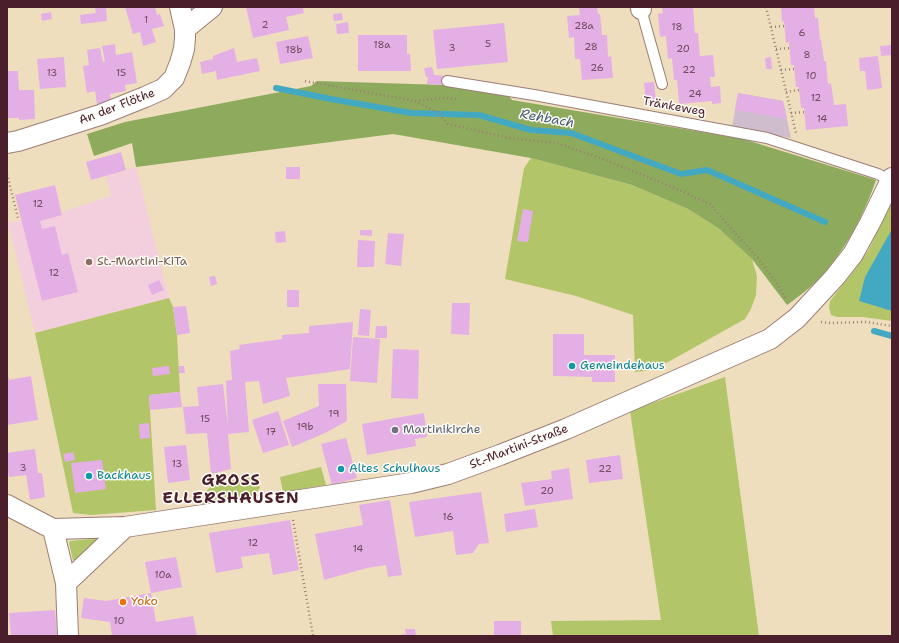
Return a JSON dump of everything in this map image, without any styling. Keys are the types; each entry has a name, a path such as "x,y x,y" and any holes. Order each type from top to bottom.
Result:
{"street":[{"name":"An der Flöthe","path":"7,143 18,141 100,115 163,89 174,78 180,64 185,43 185,29 180,7"},
{"path":"185,29 212,7"},
{"name":"St.-Martini-Straße","path":"7,505 53,529 125,527 412,483 448,474 500,456 566,429 770,339 797,318 835,277 853,254 892,180"},
{"path":"66,582 125,527"},
{"path":"53,529 66,582 68,636"}],"lane":[{"path":"641,8 662,84"},
{"name":"Tränkeweg","path":"447,81 534,95 767,138 878,174 892,180"}],"path":[{"path":"766,7 800,148"},
{"path":"771,27 785,26"},
{"path":"776,50 790,48"},
{"path":"781,70 794,69"},
{"path":"305,81 415,101 437,112 448,124 509,138 556,143 603,159 677,189 710,204 732,231 759,259 779,287 797,318 830,323 866,322 892,326"},
{"path":"786,92 799,90"},
{"path":"791,113 805,112"},
{"path":"7,174 18,218"},
{"path":"290,502 313,636"}],"shaded area":[{"path":"738,93 783,101 791,138 732,127"},
{"name":"St.-Martini-KiTa","path":"136,167 169,298 35,333 8,223 22,220 23,225 62,215 62,212 111,196 106,176"}],"green space":[{"path":"317,81 445,85 508,95 512,100 743,139 876,180 867,204 842,250 813,285 787,305 752,259 718,228 688,209 632,185 531,158 393,134 136,167 132,143 94,156 87,134 125,122 311,86"},
{"path":"531,158 632,185 688,209 718,228 752,259 757,276 756,295 751,309 745,319 661,366 646,371 635,372 633,315 576,296 505,279 524,168"},
{"path":"892,202 892,321 863,317 837,317 831,315 829,308 830,301 868,251"},
{"path":"169,298 173,307 177,335 180,392 149,395 156,510 91,515 73,513 35,333"},
{"path":"725,377 759,636 553,636 551,621 661,620 630,411"},
{"path":"321,467 326,485 283,492 280,477"},
{"path":"255,475 260,488 253,496 202,505 207,490 213,485"},
{"path":"103,538 78,561 73,560 69,543 70,541"}],"water":[{"path":"892,229 892,311 859,301 865,277"}],"building":[{"path":"95,7 106,7 107,21 81,24 80,15 96,13"},
{"path":"125,7 155,7 157,15 160,14 164,26 152,29 156,42 143,46 140,32 133,34"},
{"path":"246,7 303,7 304,13 286,17 289,30 253,38"},
{"path":"579,7 597,7 598,14 600,14 602,35 607,35 608,57 611,56 613,78 582,80 580,59 575,59 574,37 569,38 567,16 580,15"},
{"path":"662,7 693,7 695,33 698,33 700,56 713,55 715,77 710,77 711,87 720,86 721,103 712,104 712,101 679,104 677,80 674,80 672,58 668,59 666,36 660,37 658,14 663,13"},
{"path":"781,7 814,7 815,18 818,18 820,40 821,39 824,61 826,61 828,84 831,83 834,105 846,104 848,126 806,130 804,108 801,108 799,87 796,87 794,65 791,65 789,42 786,43"},
{"path":"51,12 52,19 42,21 41,14"},
{"path":"342,13 343,20 334,21 333,14"},
{"path":"348,22 349,33 337,34 336,24"},
{"path":"504,23 508,62 437,69 433,30"},
{"path":"358,35 407,35 407,54 410,54 411,71 358,71"},
{"path":"308,36 313,58 280,64 276,42"},
{"path":"115,44 116,55 132,52 137,83 125,85 126,91 110,94 111,100 97,104 95,91 87,93 83,66 89,65 87,50 100,48 103,62 105,62 102,46"},
{"path":"892,45 892,55 881,56 880,46"},
{"path":"234,48 237,62 257,58 260,71 217,80 216,71 202,74 200,62 213,59 213,56"},
{"path":"878,56 882,88 867,90 865,71 860,71 859,58"},
{"path":"64,57 66,87 40,89 37,59"},
{"path":"771,57 772,69 766,69 765,58"},
{"path":"432,67 434,75 445,76 445,85 427,84 428,77 426,77 424,68"},
{"path":"7,71 18,71 19,90 34,90 35,119 19,120 19,118 7,118"},
{"path":"654,82 656,102 646,103 644,83"},
{"path":"738,93 783,101 787,119 735,110"},
{"path":"121,152 126,170 91,180 86,162"},
{"path":"286,167 300,167 300,179 286,179"},
{"path":"55,185 62,215 40,221 42,229 55,226 62,255 68,253 78,292 42,301 15,195"},
{"path":"523,209 533,211 528,242 517,241"},
{"path":"360,230 372,230 372,236 360,235"},
{"path":"285,231 286,242 276,243 275,232"},
{"path":"388,233 404,234 401,266 385,264"},
{"path":"358,240 375,241 374,267 357,267"},
{"path":"215,276 217,284 211,286 209,277"},
{"path":"159,280 164,290 152,295 148,285"},
{"path":"287,290 299,290 299,307 287,307"},
{"path":"452,303 470,303 469,335 451,334"},
{"path":"186,306 190,333 177,335 173,307"},
{"path":"360,309 371,310 369,336 358,335"},
{"path":"353,322 350,369 286,378 290,396 263,404 259,381 245,382 249,432 228,434 231,469 211,474 207,433 186,434 183,407 199,406 197,387 223,384 228,426 226,381 232,380 230,351 240,349 239,345 282,339 282,335 309,333 309,326"},
{"path":"376,326 387,326 387,338 375,338"},
{"name":"Gemeindehaus","path":"553,334 584,334 584,355 615,355 615,382 592,382 592,377 553,376"},
{"path":"353,337 380,339 377,383 350,381"},
{"path":"393,349 419,350 418,399 391,398"},
{"path":"169,366 170,374 153,376 152,368"},
{"path":"179,366 184,366 185,373 179,373"},
{"path":"7,373 9,380 31,376 38,420 7,425"},
{"path":"318,384 346,384 347,421 325,433 292,447 283,421 319,406"},
{"path":"180,392 182,407 150,410 149,395"},
{"path":"278,411 289,445 263,453 252,420"},
{"name":"Martinikirche","path":"424,413 427,437 415,439 416,446 367,455 362,424"},
{"path":"149,423 150,438 140,439 139,424"},
{"name":"Altes Schulhaus","path":"346,438 357,478 332,485 321,444"},
{"path":"186,445 190,480 168,483 164,447"},
{"path":"35,449 38,473 42,473 45,497 30,500 26,475 9,477 7,453"},
{"path":"73,452 75,460 65,462 63,454"},
{"path":"620,455 623,479 589,483 586,460"},
{"name":"Backhaus","path":"102,460 106,489 75,493 71,463"},
{"path":"569,468 573,499 525,506 521,483 552,479 551,471"},
{"path":"481,492 489,543 479,544 473,553 456,555 453,531 415,537 409,502"},
{"path":"390,500 402,575 388,577 386,565 367,568 324,580 315,534 363,525 359,505"},
{"path":"535,509 538,527 506,532 504,514"},
{"path":"290,520 299,570 273,575 269,553 241,557 243,568 216,573 209,533"},
{"path":"176,557 182,587 151,593 145,562"},
{"path":"151,593 156,622 193,616 197,636 112,636 110,622 81,618 84,598 106,601"},
{"path":"55,610 57,636 11,636 9,613"},
{"path":"494,621 521,621 521,636 494,636"},
{"path":"405,629 415,629 416,636 398,636 406,634"}],"waterway":[{"name":"Rehbach","path":"276,88 411,113 479,115 531,130 571,133 681,174 707,170 825,222"},
{"path":"874,331 892,336"}],"place":[{"name":"St.-Martini-KiTa","path":"89,262"},
{"name":"Gemeindehaus","path":"572,366"},
{"name":"Martinikirche","path":"395,430"},
{"name":"Altes Schulhaus","path":"341,469"},
{"name":"Backhaus","path":"89,476"},
{"name":"Yoko","path":"123,602"}],"district":[{"name":"GROSS ELLERSHAUSEN","path":"231,490"}]}
